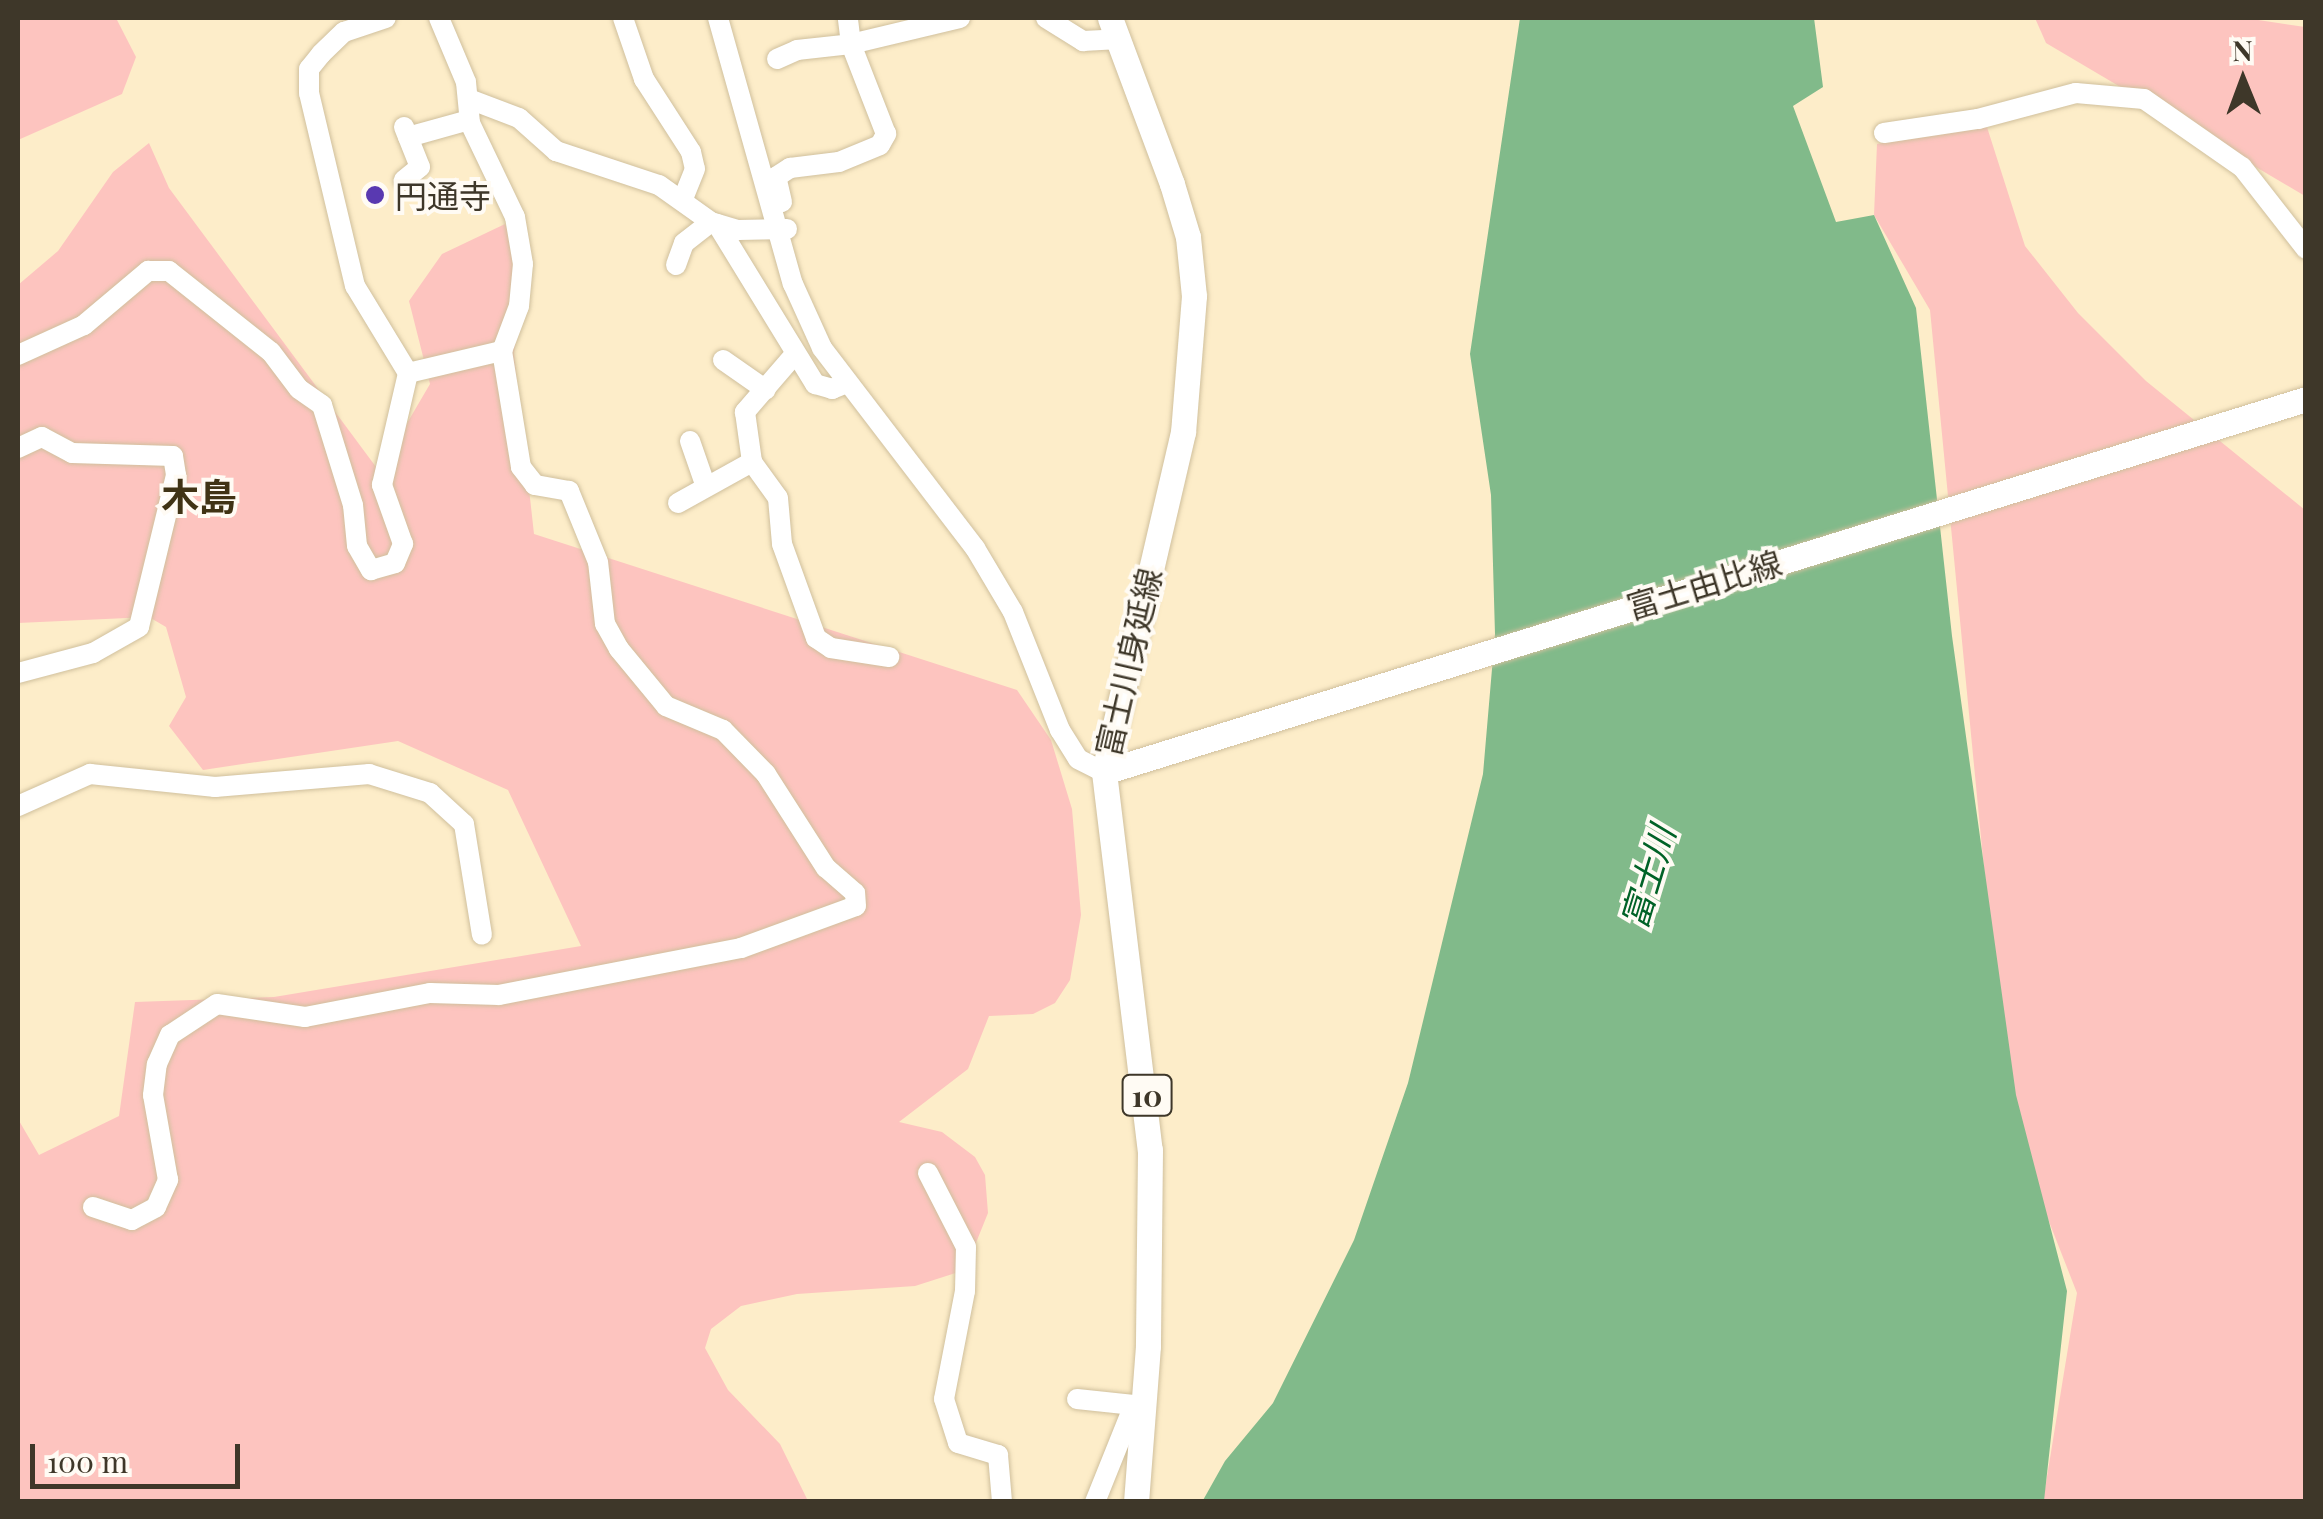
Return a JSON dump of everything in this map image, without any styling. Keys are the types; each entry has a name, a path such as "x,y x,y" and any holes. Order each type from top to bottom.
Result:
{"main road":[{"name":"富士川身延線","path":"1115,28 1188,237 1194,296 1183,432 1134,626 1104,772 1150,1150 1148,1346 1136,1502"},
{"name":"富士由比線","path":"1104,772 2306,400"}],"street":[{"path":"18,355 84,324 148,271 170,271 272,352 322,406 353,505 357,546 371,570 395,564 404,544 382,485 408,373 355,286 308,93 309,68 344,32 386,18"},
{"path":"93,1207 132,1220 156,1207 168,1180 153,1095 157,1064 170,1036 217,1004 305,1017 430,993 499,995 742,948 856,906 856,893 826,868 766,774 723,730 666,706 619,649 606,624 598,562 569,491 535,485 521,467 502,351 519,306 522,264 515,217 469,110 439,18"},
{"path":"718,18 776,230 822,348 975,548 1012,612 1060,730 1078,759 1104,772"},
{"path":"676,265 684,243 714,223 789,228 776,177 790,168 839,162 880,145 886,134 851,44 848,18"},
{"path":"777,59 797,50 851,44 960,18"},
{"path":"1046,18 1083,40 1115,28"},
{"path":"617,19 644,78 690,152 695,170 683,198"},
{"path":"1884,133 1978,120 2076,93 2144,98 2242,168 2306,248"},
{"path":"404,180 420,167 406,132 469,110 519,118 556,150 683,198 714,223 815,384 832,389 847,383"},
{"path":"408,373 502,351"},
{"path":"795,354 745,412 752,462 778,498 782,544 816,638 832,648 889,657"},
{"path":"723,360 766,390"},
{"path":"18,448 42,437 72,453 173,456 176,475 139,627 93,653 18,673"},
{"path":"690,441 705,484"},
{"path":"678,503 705,484 752,462"},
{"path":"18,806 90,774 215,787 369,774 430,793 464,824 482,935"},
{"path":"928,1173 966,1246 965,1291 944,1399 958,1442 998,1455 1002,1502"},
{"path":"1077,1400 1134,1405 1096,1502"}],"shaded area":[{"path":"18,18 116,18 136,57 122,94 18,140"},
{"path":"2035,18 2245,18 2305,27 2305,196 2046,43"},
{"path":"1986,124 2025,246 2078,313 2146,381 2305,510 2305,1501 2043,1501 2077,1293 2008,1117 1930,310 1874,215 1877,144"},
{"path":"149,143 169,188 379,471 430,384 409,301 442,254 505,224 527,276 514,353 534,534 1017,690 1051,740 1072,809 1081,915 1070,980 1055,1003 1033,1014 989,1016 968,1069 899,1122 942,1132 975,1157 985,1175 988,1213 965,1270 915,1286 797,1294 741,1306 711,1329 705,1348 728,1390 780,1444 808,1501 18,1501 18,1119 39,1155 119,1116 135,1002 274,997 581,946 508,790 398,741 203,770 169,726 186,697 166,627 149,617 18,623 18,285 58,251 113,172"}],"water":[{"name":"富士川","path":"1520,18 1814,18 1823,87 1793,106 1836,222 1874,215 1916,308 1952,636 2016,1095 2067,1291 2044,1501 1202,1502 1225,1461 1273,1403 1354,1240 1408,1083 1483,774 1495,634 1491,495 1470,354"}],"place":[{"name":"円通寺","path":"375,195"}],"district":[{"name":"木島","path":"199,496"}]}
